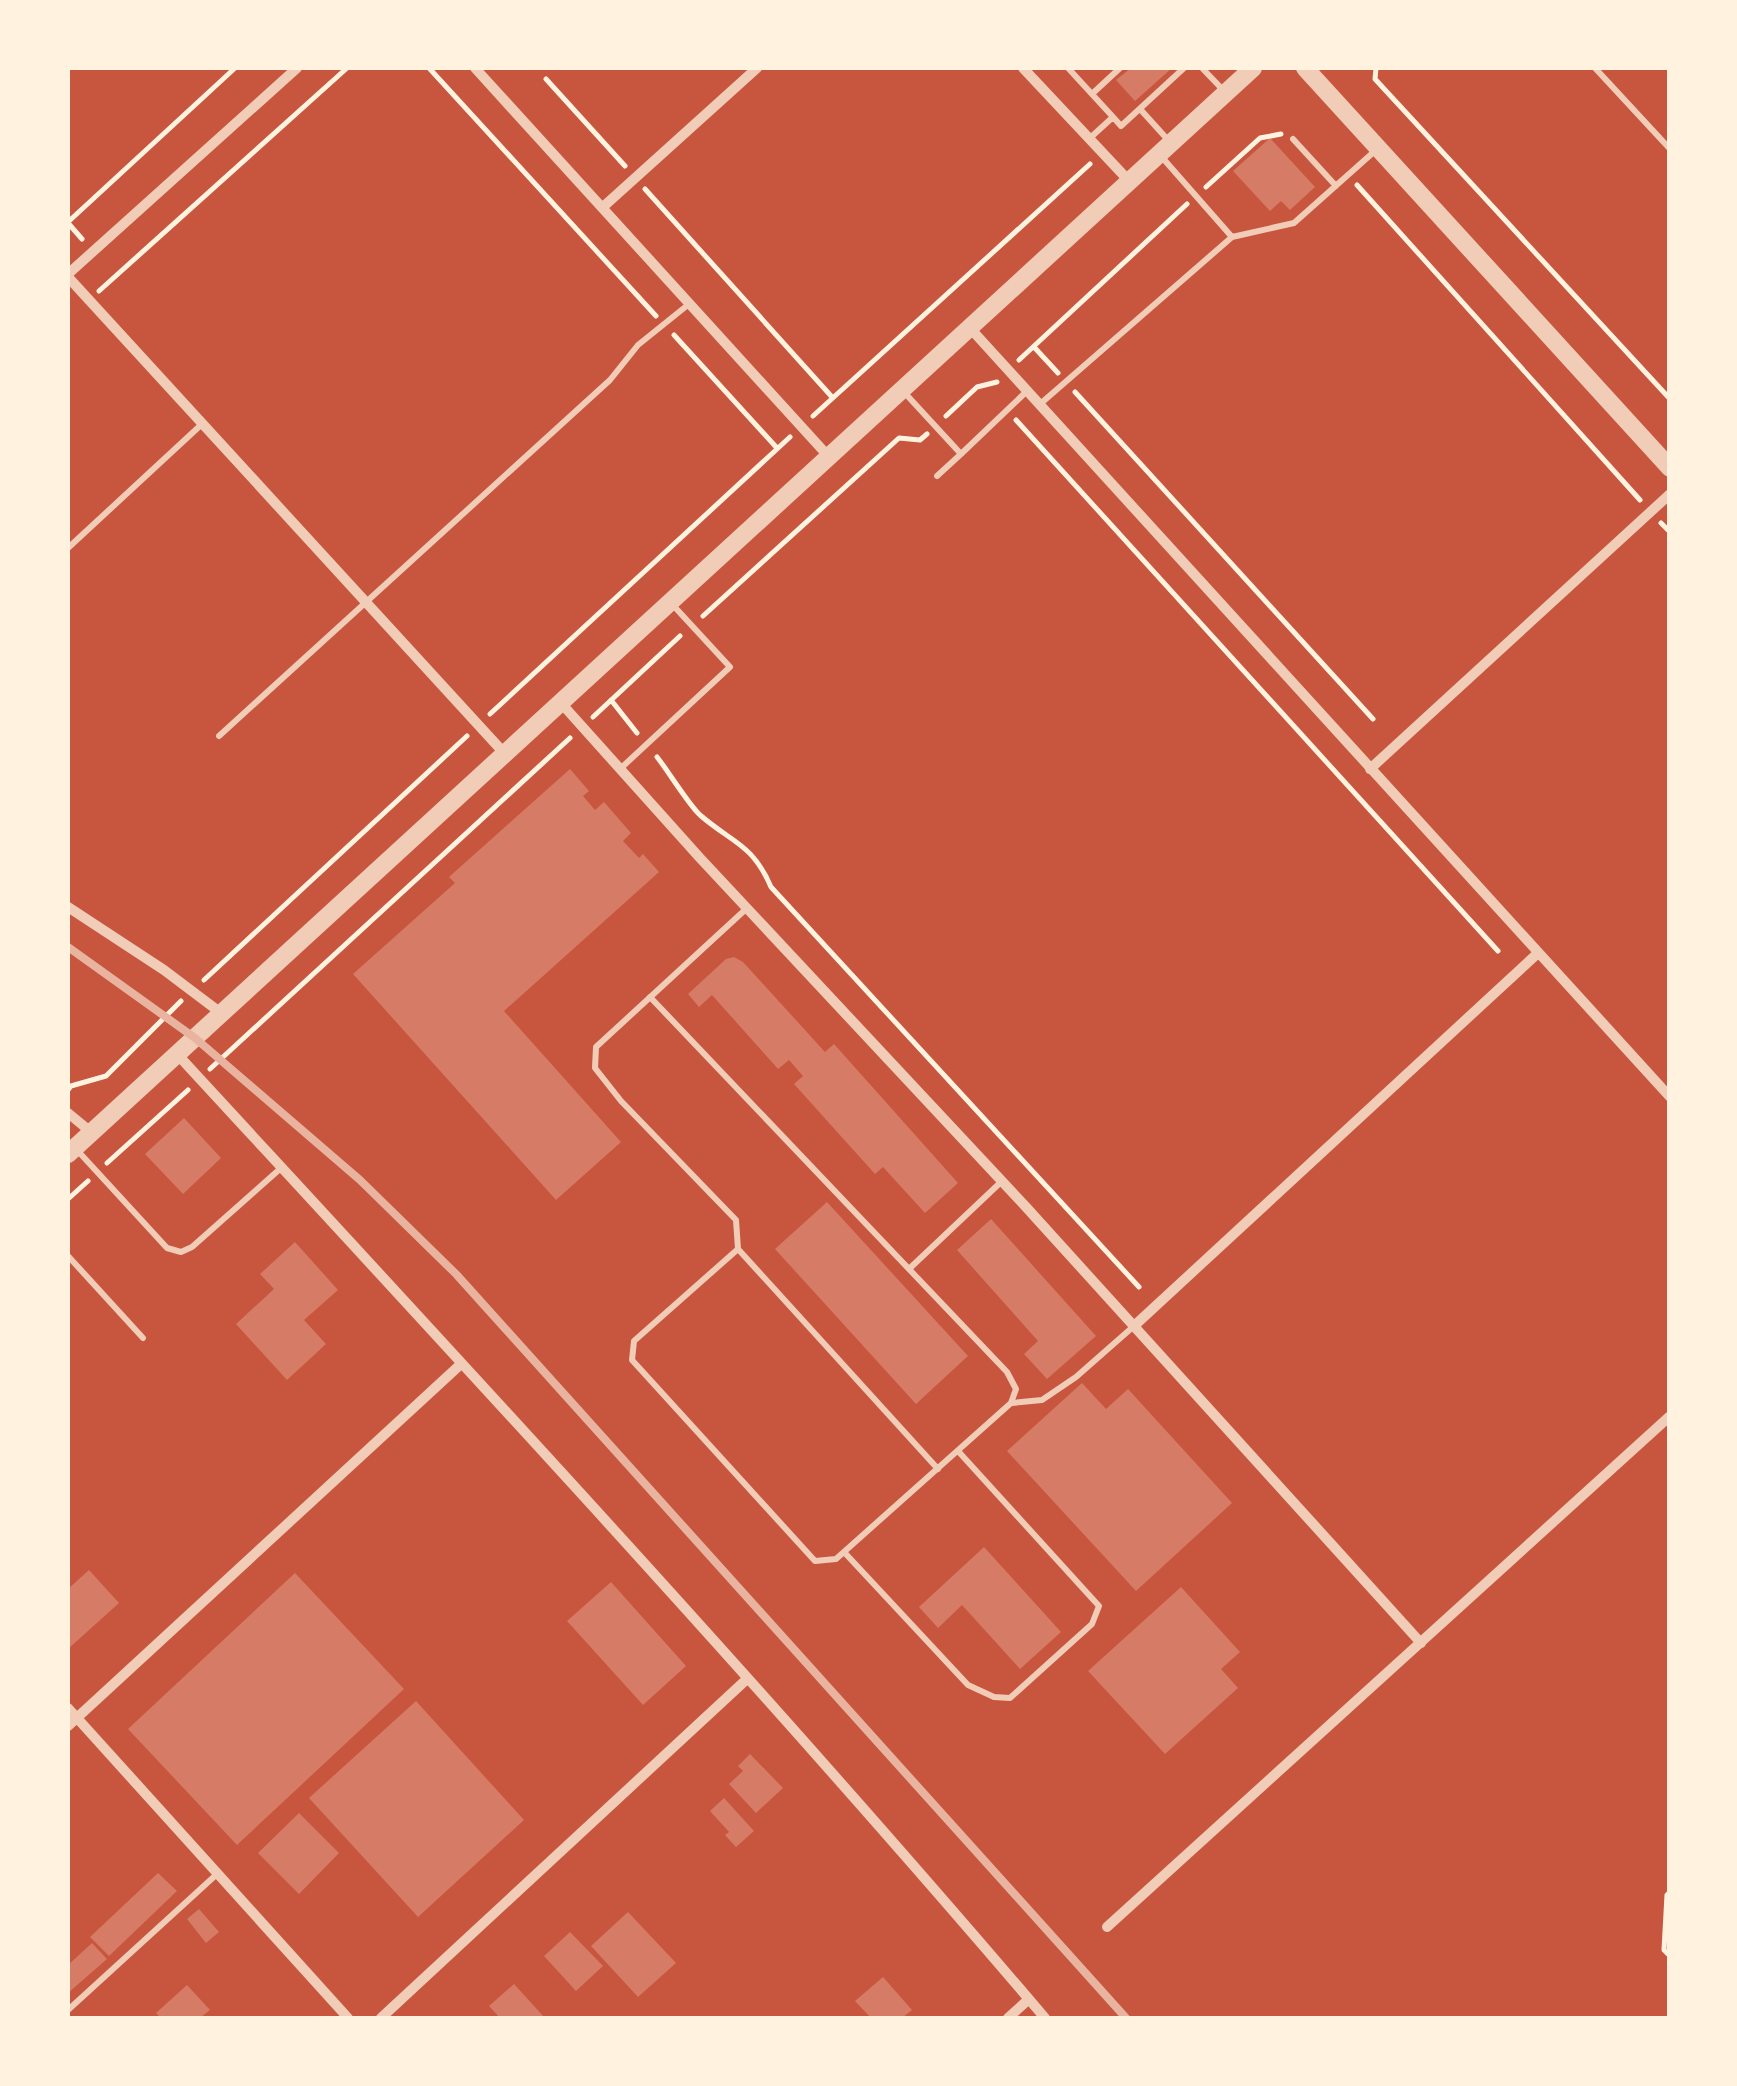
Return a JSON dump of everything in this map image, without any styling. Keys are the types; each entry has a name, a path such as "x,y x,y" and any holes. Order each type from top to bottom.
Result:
{"street":[{"path":"297,68 68,276 505,754"},
{"path":"474,68 829,457"},
{"path":"603,207 757,68"},
{"path":"1023,68 1130,182"},
{"path":"71,1151 1253,68"},
{"path":"1305,68 1670,468"},
{"path":"970,328 1670,1096"},
{"path":"1370,768 1670,494"},
{"path":"561,703 1002,1181 1420,1643"},
{"path":"68,907 222,1014"},
{"path":"1134,1326 1538,953"},
{"path":"177,1054 747,1679 948,1903 1045,2018"},
{"path":"68,1113 92,1132"},
{"path":"72,1722 460,1364"},
{"path":"1107,1928 1670,1416"},
{"path":"381,2018 747,1679"},
{"path":"68,1708 72,1722 348,2018"},
{"path":"1008,2018 1028,1999"}],"lane":[{"path":"1068,68 1121,126 1184,68"},
{"path":"1092,94 1120,68"},
{"path":"1202,68 1226,93"},
{"path":"1595,68 1670,149"},
{"path":"1140,109 1196,196 1232,237"},
{"path":"1090,138 1113,118"},
{"path":"1293,135 1336,186"},
{"path":"1040,405 1232,237 1294,223 1378,148"},
{"path":"218,736 610,380 638,346 690,304"},
{"path":"902,390 961,454"},
{"path":"937,476 1027,392"},
{"path":"68,548 202,424"},
{"path":"620,768 730,667 670,602"},
{"path":"747,908 596,1047 595,1068 736,1220 738,1249 938,1469"},
{"path":"650,997 1008,1372 1016,1390 1012,1403 836,1560 815,1561 632,1360 634,1341 738,1249"},
{"path":"71,1151 97,1172 167,1248 181,1252 192,1247 281,1168"},
{"path":"909,1269 1002,1181"},
{"path":"68,1256 144,1338"},
{"path":"1012,1403 1042,1400 1076,1377 1134,1326"},
{"path":"844,1552 968,1685 1010,1698 1092,1624 1099,1606 958,1451"},
{"path":"68,2010 217,1874"}],"path":[{"path":"68,222 234,68"},
{"path":"89,300 347,68"},
{"path":"429,68 777,448"},
{"path":"1376,68 1375,79 1670,399"},
{"path":"546,79 833,398"},
{"path":"68,1199 899,438 920,440 977,387 994,385 1260,138 1293,135"},
{"path":"68,1090 106,1076 478,725 1103,152"},
{"path":"1348,175 1670,532"},
{"path":"1034,346 1372,719"},
{"path":"985,386 1498,951"},
{"path":"611,700 698,813 761,863 772,888 1139,1286"},
{"path":"1670,1892 1664,1950 1670,1956"}],"building":[{"path":"1131,68 1172,68 1135,101 1116,80"},
{"path":"1270,138 1315,187 1290,210 1281,201 1270,211 1233,171"},
{"path":"570,769 589,791 583,796 595,810 604,802 631,833 623,841 639,858 643,854 659,872 504,1011 621,1142 556,1200 353,974 455,883 449,877"},
{"path":"734,957 743,962 825,1052 834,1044 958,1183 925,1213 883,1167 875,1174 794,1084 803,1076 789,1060 778,1069 712,995 699,1007 688,994 726,959"},
{"path":"184,1118 221,1158 183,1194 145,1154"},
{"path":"827,1202 968,1356 916,1404 775,1249"},
{"path":"991,1219 1096,1336 1047,1379 1024,1354 1038,1341 957,1250"},
{"path":"295,1242 338,1290 304,1320 326,1344 287,1380 236,1324 274,1289 260,1274"},
{"path":"1082,1383 1106,1409 1128,1389 1232,1503 1136,1591 1007,1451"},
{"path":"984,1547 1061,1632 1020,1669 962,1605 938,1628 919,1607"},
{"path":"89,1570 119,1603 68,1649 68,1589"},
{"path":"295,1573 404,1689 237,1845 128,1729"},
{"path":"611,1582 686,1666 643,1705 567,1621"},
{"path":"1181,1587 1240,1652 1221,1669 1238,1688 1165,1754 1088,1671"},
{"path":"416,1701 524,1820 418,1917 309,1798"},
{"path":"750,1754 783,1788 756,1813 729,1784 743,1771 738,1766"},
{"path":"724,1798 754,1831 736,1847 725,1835 729,1832 710,1811"},
{"path":"299,1813 339,1853 299,1894 258,1853"},
{"path":"158,1873 177,1891 109,1956 90,1937"},
{"path":"199,1909 219,1932 206,1943 187,1919"},
{"path":"628,1912 676,1963 638,1997 591,1946"},
{"path":"570,1932 603,1966 576,1991 544,1956"},
{"path":"92,1943 107,1959 68,1993 68,1965"},
{"path":"883,1977 912,2010 902,2018 871,2018 855,2001"},
{"path":"514,1984 545,2018 500,2018 489,2006"},
{"path":"187,1985 210,2010 200,2018 161,2018 156,2013"}],"railway":[{"path":"68,947 195,1038 360,1180 456,1274 1126,2018"}]}
